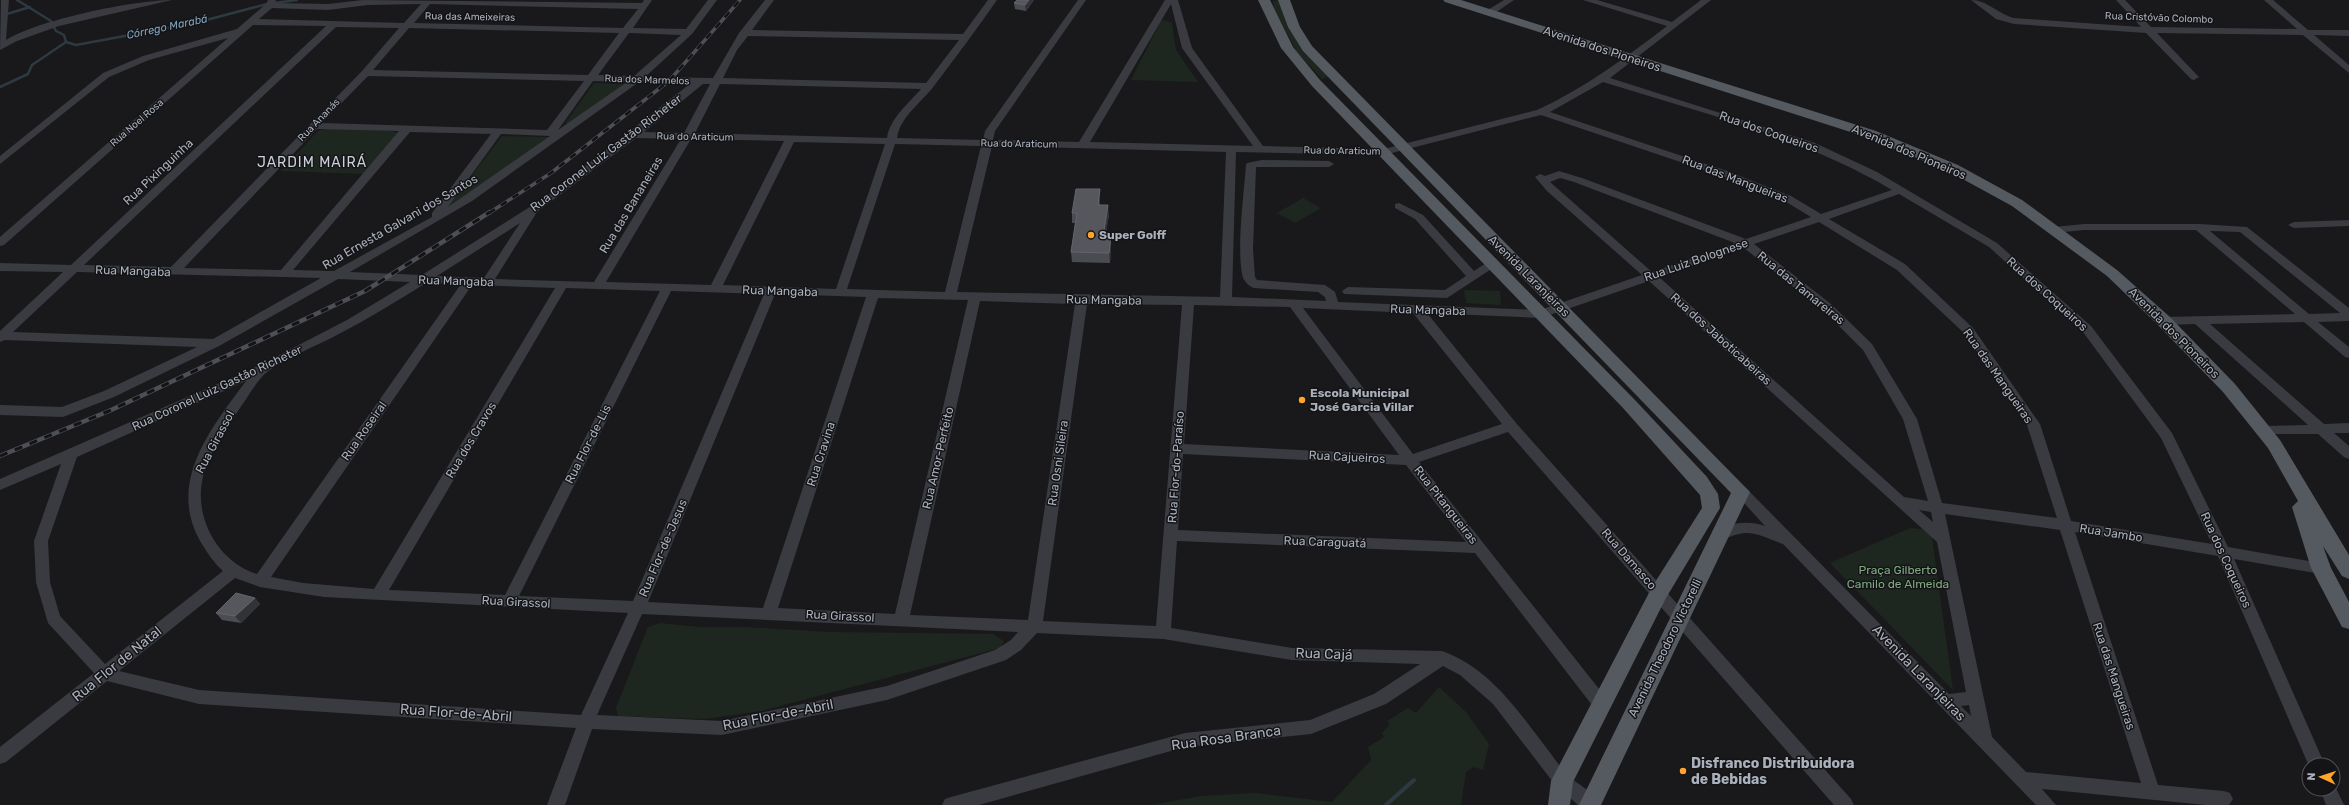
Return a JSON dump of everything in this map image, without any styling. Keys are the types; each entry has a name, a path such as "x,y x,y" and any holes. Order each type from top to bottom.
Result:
{"main road":[{"name":"Avenida Laranjeiras","path":"1264,0 1287,48 1316,83 1541,314 1701,482 1709,494 1711,508 1659,593"},
{"name":"Avenida Laranjeiras","path":"1284,0 1294,27 1307,48 1402,148 1741,492"},
{"name":"Avenida dos Pioneiros","path":"1449,0 1871,134 1952,168 2017,203 2112,272 2164,322 2229,388 2274,444 2290,475"},
{"path":"2290,475 2321,568 2349,621"},
{"path":"2290,475 2349,571"},
{"name":"Avenida Theodoro Victorelli","path":"1590,805 1741,492"},
{"path":"2321,568 2349,580"},
{"path":"1559,805 1562,780 1659,593"}],"street":[{"path":"5,0 1,42 63,24 168,0"},
{"name":"Rua Ernesta Galvani dos Santos","path":"0,410 63,412 109,394 215,343 432,221 468,199 636,80 688,32 713,0"},
{"path":"744,33 770,0"},
{"path":"840,293 891,142 893,129 929,86 993,0"},
{"path":"950,296 990,132 1082,0"},
{"path":"1083,146 1106,103 1169,0"},
{"path":"1174,0 1187,48 1260,150"},
{"path":"1489,13 1510,0"},
{"path":"1587,0 1673,25"},
{"path":"1402,148 1541,112 1558,105 1601,78 1707,0"},
{"name":"Rua Cristóvão Colombo","path":"1975,0 1999,17 2014,21 2148,30 2349,33"},
{"path":"2120,0 2194,77"},
{"path":"2268,0 2349,70"},
{"path":"271,3 328,7 368,2 428,1 647,3"},
{"name":"Rua Ananás","path":"173,272 365,73 428,1"},
{"name":"Rua Noel Rosa","path":"0,243 252,22 271,3"},
{"path":"550,133 647,3"},
{"name":"Rua das Ameixeiras","path":"252,22 688,32"},
{"name":"Rua Pixinguinha","path":"1,337 333,25"},
{"path":"0,161 106,75 146,58 242,30"},
{"path":"744,33 965,37"},
{"name":"Rua das Bananeiras","path":"598,285 688,136 715,82 744,33"},
{"name":"Rua dos Marmelos","path":"365,73 700,82 929,86"},
{"name":"Rua dos Coqueiros","path":"1601,78 1811,145 1857,165 1993,245 2087,329 2167,436 2223,551 2313,757"},
{"name":"Rua Coronel Luiz Gastão Richeter","path":"0,485 262,369 351,322 424,279 535,208 634,135 700,82"},
{"name":"Rua das Mangueiras","path":"1541,112 1723,172 1787,198 1820,216 1902,267 1969,331 2033,424 2152,791"},
{"path":"314,126 562,133"},
{"path":"283,275 407,129"},
{"path":"432,221 498,131"},
{"name":"Rua do Araticum","path":"634,135 1260,150 1384,152 1402,148"},
{"path":"714,289 790,139"},
{"path":"1226,301 1231,149"},
{"path":"1329,164 1262,162 1251,165 1247,249 1249,278 1254,284 1322,288 1331,295 1332,306"},
{"name":"Rua das Tamareiras","path":"1542,179 1559,174 1745,243 1827,307 1868,348 1910,419 1937,508 1984,740"},
{"name":"Rua dos Jaboticabeiras","path":"1542,179 1943,539"},
{"name":"Rua Luiz Bolognese","path":"1560,307 1820,216 1901,190"},
{"path":"1399,206 1418,217 1473,277"},
{"path":"487,282 535,208"},
{"path":"2294,225 2349,223"},
{"path":"2054,230 2084,227 2199,227 2243,229 2349,315"},
{"path":"2199,227 2349,354"},
{"path":"1348,292 1447,294 1493,264"},
{"name":"Rua Mangaba","path":"0,267 283,275 334,275 487,282 1082,300 1226,301 1541,314 1560,307"},
{"name":"Rua Roseiral","path":"260,581 469,281"},
{"name":"Rua dos Cravos","path":"378,595 563,284"},
{"name":"Rua Flor-de-Lis","path":"509,601 667,288"},
{"name":"Rua Flor-de-Jesus","path":"556,805 586,722 638,607 771,291"},
{"name":"Rua Cravina","path":"769,613 873,294"},
{"name":"Rua Amor-Perfeito","path":"901,619 975,297"},
{"name":"Rua Osni Sileira","path":"1035,625 1082,300"},
{"name":"Rua Flor-do-Paraíso","path":"1163,632 1188,301"},
{"name":"Rua Pitangueiras","path":"1294,304 1380,417 1410,460 1601,704"},
{"name":"Rua Damasco","path":"1417,309 1511,426 1845,805"},
{"path":"2164,322 2306,318 2349,315"},
{"path":"2199,321 2349,454"},
{"path":"1,337 215,343"},
{"name":"Rua Girassol","path":"262,369 228,414 196,477 194,502 198,524 211,548 233,571 260,581 317,590 378,595 1035,625"},
{"name":"Rua Cajueiros","path":"1178,449 1410,460 1511,426"},
{"path":"2263,431 2349,428"},
{"path":"70,454 41,541 43,582 54,619 104,674"},
{"name":"Avenida Laranjeiras","path":"1741,492 2047,805"},
{"name":"Rua Jambo","path":"1900,502 2065,525 2321,568"},
{"name":"Avenida Laranjeiras","path":"1720,534 1734,527 1748,526 1790,542"},
{"name":"Rua Caraguatá","path":"1171,535 1480,548"},
{"name":"Rua Flor de Natal","path":"0,757 233,571"},
{"name":"Rua Cajá","path":"1035,625 1163,632 1292,654 1442,658 1466,670 1499,699 1562,780 1590,805"},
{"name":"Rua Flor-de-Abril","path":"104,674 199,697 586,722 722,728 887,694 1000,655 1016,644 1035,625"},
{"name":"Rua Rosa Branca","path":"951,805 1186,740 1311,727 1380,699 1442,658"},
{"path":"1946,701 1975,698"},
{"path":"2022,779 2224,799"}],"green space":[{"path":"1279,0 1329,77 1322,79 1297,52 1274,9 1273,1"},
{"path":"1165,20 1172,23 1176,50 1198,82 1131,80 1161,21"},
{"path":"594,83 624,84 571,123 567,124 566,122"},
{"path":"329,128 392,131 398,133 365,174 281,171 318,131"},
{"path":"502,136 550,137 446,209"},
{"path":"1303,198 1321,208 1295,223 1277,213"},
{"path":"1464,290 1500,291 1501,305 1466,303"},
{"name":"Praça Gilberto Camilo de Almeida","path":"1910,528 1931,530 1953,690 1830,563"},
{"path":"660,623 699,627 744,627 828,632 993,634 1004,641 1000,648 761,711 705,719 618,716 616,708 648,627"},
{"path":"1439,687 1466,712 1489,744 1483,770 1474,767 1466,772 1461,805 1151,805 1201,796 1256,793 1332,802 1371,760 1368,747 1384,737 1382,733 1390,724 1387,721 1408,708 1416,713"}],"building":[{"path":"1017,0 1029,0 1025,5 1014,3"},
{"name":"Super Golff","path":"1076,189 1100,189 1098,205 1108,205 1103,237 1111,237 1109,253 1071,252 1077,213 1072,213"},
{"path":"236,593 255,598 235,616 216,613"}],"waterway":[{"path":"17,0 29,7"},
{"name":"Córrego Marabá","path":"274,3 297,0"},
{"name":"Córrego Marabá","path":"66,42 76,45 195,23 267,4"},
{"path":"7,14 29,7"},
{"path":"29,7 51,21 56,31 64,35 66,42"},
{"path":"0,87 28,74 32,65 66,42"},
{"path":"1386,805 1414,780"}],"railway":[{"path":"489,213 551,173 669,81 740,0"},
{"path":"0,456 109,411 365,291 490,212"}],"place":[{"name":"Super Golff","path":"1091,235"},
{"name":"Escola Municipal José Garcia Villar","path":"1302,400"},
{"name":"Disfranco Distribuidora de Bebidas","path":"1683,771"}],"district":[{"name":"JARDIM MAIRÁ","path":"312,162"}]}
